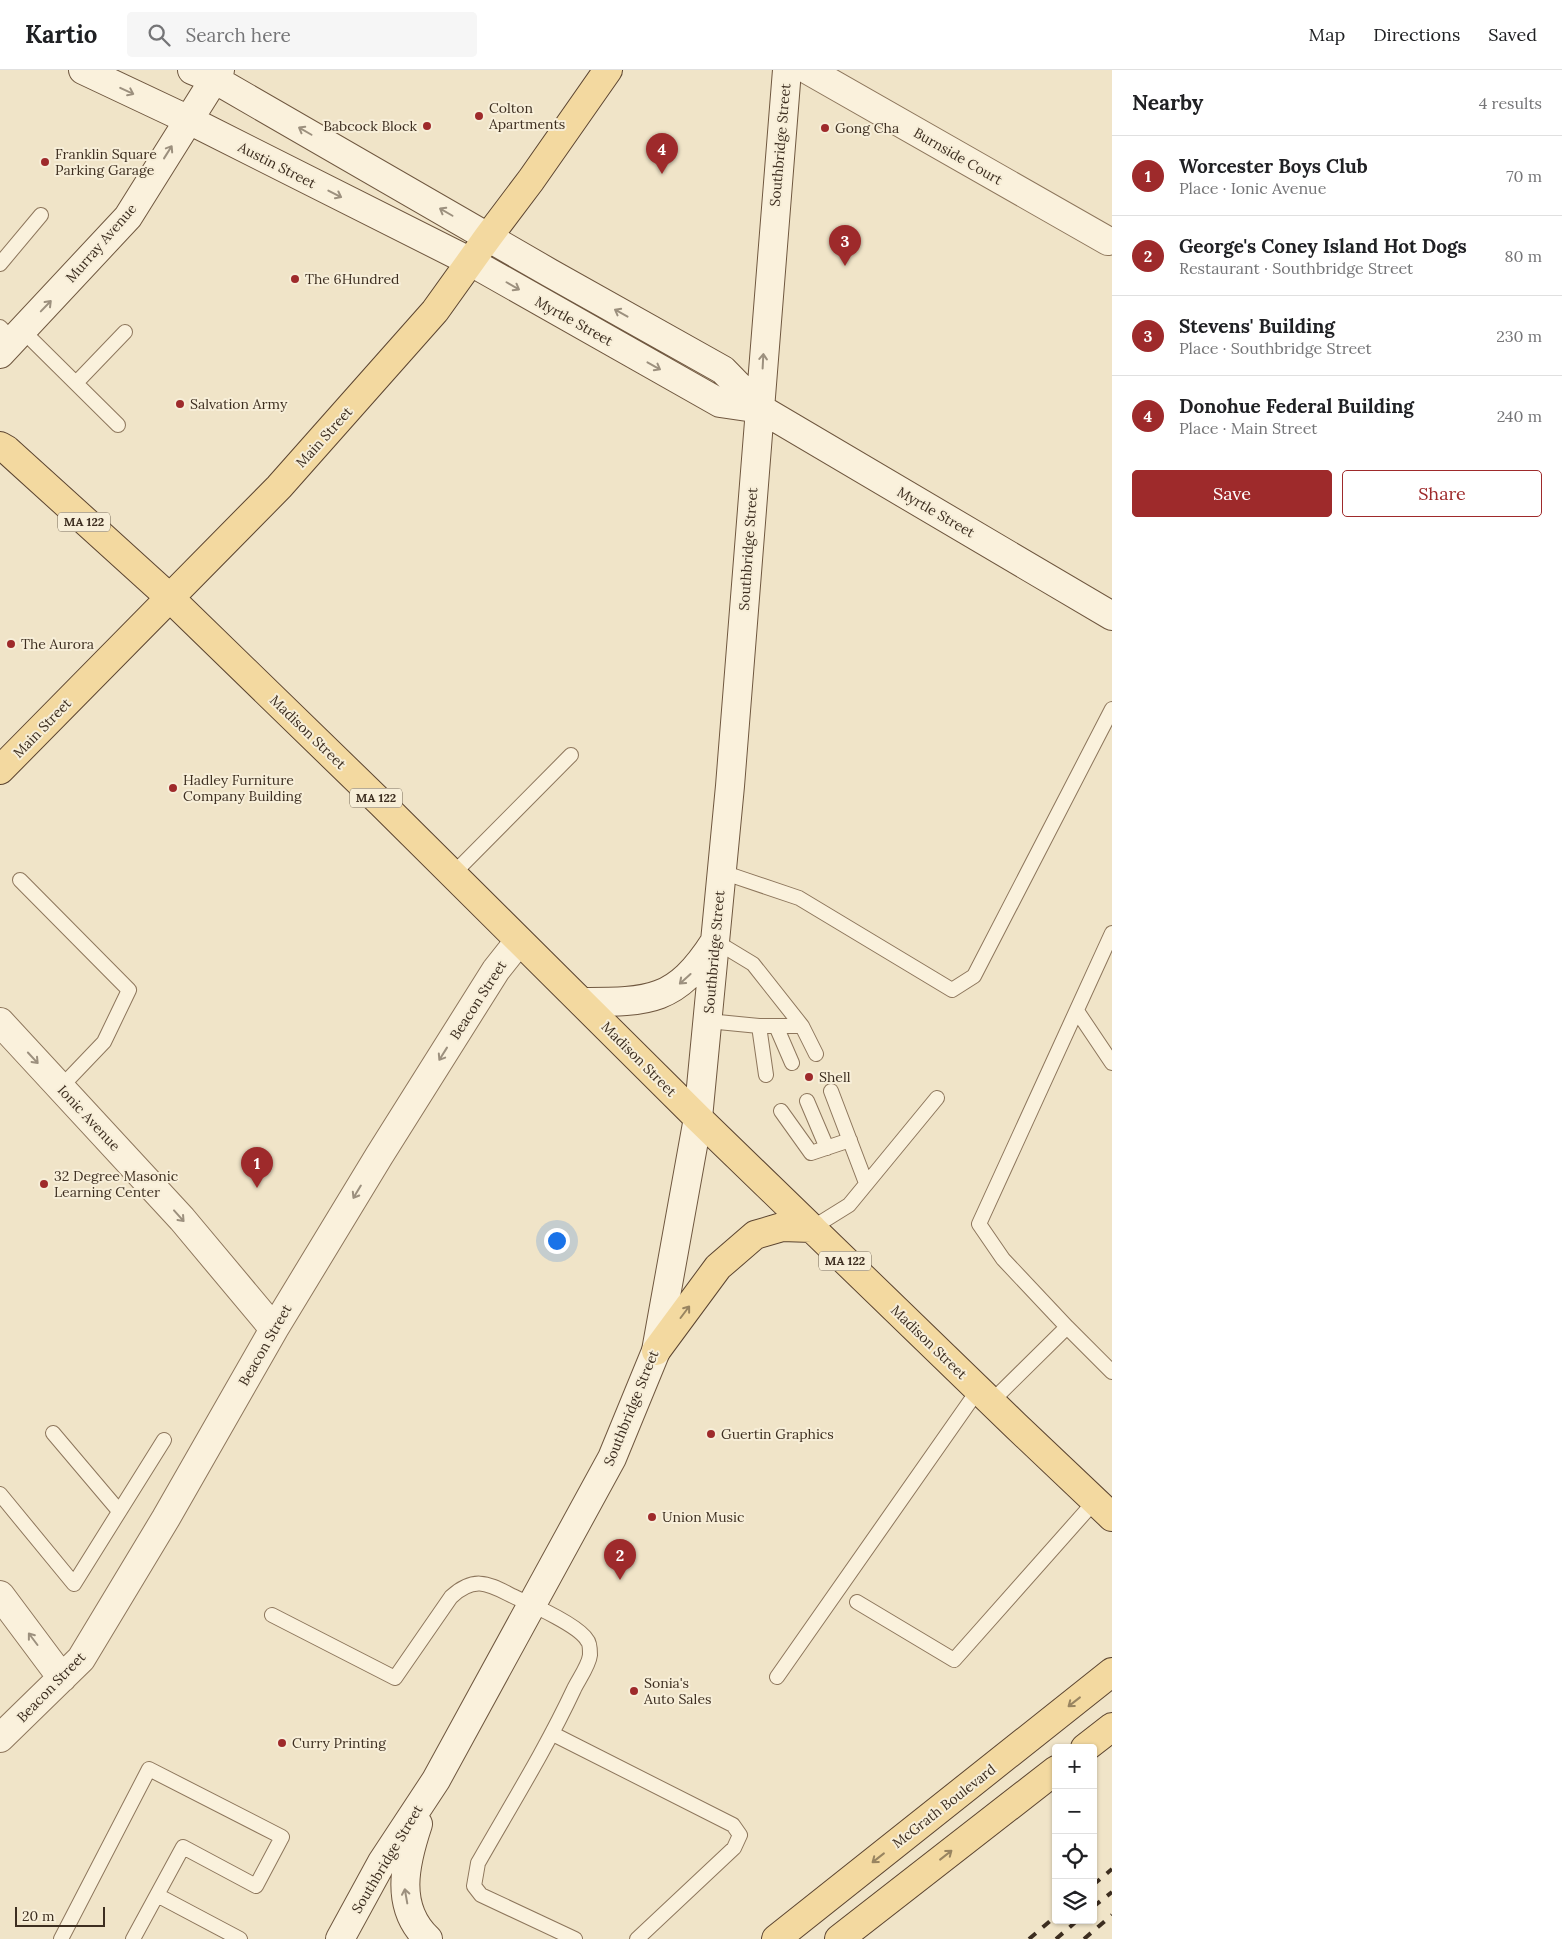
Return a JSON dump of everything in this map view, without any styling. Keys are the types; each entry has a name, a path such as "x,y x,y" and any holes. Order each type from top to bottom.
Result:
{"main road":[{"name":"Austin Street","path":"83,70 189,120 471,262"},
{"name":"Main Street","path":"0,770 279,487 435,311 488,236 531,180 608,70"},
{"name":"Southbridge Street","path":"340,1939 382,1862 436,1780 612,1458 656,1351 698,1118 708,1022 738,684 754,466 761,409 763,358 787,70"},
{"name":"Burnside Court","path":"808,70 1108,241"},
{"name":"Murray Avenue","path":"9,338 128,217 189,120 209,73"},
{"path":"209,73 488,236"},
{"name":"Myrtle Street","path":"488,236 723,370 761,409 1112,616"},
{"name":"Myrtle Street","path":"471,262 720,403 761,409"},
{"name":"MA 122","path":"0,446 7,450 169,598"},
{"name":"Madison Street","path":"169,598 453,874 698,1118 984,1396 1104,1509"},
{"name":"Beacon Street","path":"0,1738 81,1660 166,1518 274,1329 379,1156 485,987 518,940"},
{"path":"582,1002 615,1002 646,999 666,993 681,983 700,965 716,941"},
{"name":"Ionic Avenue","path":"0,1022 182,1219 274,1329"},
{"path":"656,1351 718,1267 754,1235 782,1227 812,1228"},
{"path":"0,1595 62,1678"},
{"name":"McGrath Boulevard","path":"776,1939 1112,1672"},
{"path":"1090,1744 1112,1727"},
{"path":"839,1939 1052,1773"},
{"name":"Southbridge Street","path":"428,1939 418,1928 409,1909 404,1890 404,1880 413,1839 436,1780"}],"lane":[{"path":"0,264 41,215"},
{"path":"76,384 125,332"},
{"path":"9,338 76,384 118,425"},
{"path":"722,872 799,898 952,990 974,976 1112,709"},
{"path":"453,874 571,755"},
{"path":"20,880 129,990 104,1042 60,1088"},
{"path":"1112,934 979,1224 1003,1259 1066,1327 1112,1372"},
{"path":"716,941 753,964 802,1026 816,1054"},
{"path":"1076,1010 1112,1063"},
{"path":"708,1022 759,1026 802,1026"},
{"path":"759,1026 766,1075"},
{"path":"776,1026 792,1063"},
{"path":"831,1091 866,1183"},
{"path":"812,1228 849,1205 937,1098"},
{"path":"807,1101 827,1148"},
{"path":"782,1111 811,1153 850,1140"},
{"path":"777,1677 984,1396 1066,1327"},
{"path":"53,1432 120,1512"},
{"path":"0,1494 74,1584 164,1440"},
{"path":"857,1602 954,1660 1104,1509"},
{"path":"272,1615 395,1678 451,1597 460,1588 469,1584 487,1584 531,1604 580,1632 589,1641 590,1656 553,1734 478,1862 474,1886 480,1895 576,1939"},
{"path":"553,1734 733,1825 740,1835 734,1848 637,1939"},
{"path":"61,1939 149,1769 282,1837 256,1886 182,1847 133,1939"},
{"path":"157,1895 240,1939"}],"railway":[{"path":"1097,1882 1112,1869"},
{"path":"1097,1904 1112,1892"},
{"path":"1084,1939 1112,1915"},
{"path":"1029,1939 1052,1919"},
{"path":"1056,1939 1073,1924"}],"place":[{"name":"Colton Apartments","path":"479,116"},
{"name":"Babcock Block","path":"427,126"},
{"name":"Gong Cha","path":"825,128"},
{"name":"Franklin Square Parking Garage","path":"45,162"},
{"name":"Donohue Federal Building","path":"662,174"},
{"name":"Stevens' Building","path":"845,266"},
{"name":"The 6Hundred","path":"295,279"},
{"name":"Salvation Army","path":"180,404"},
{"name":"The Aurora","path":"11,644"},
{"name":"Hadley Furniture Company Building","path":"173,788"},
{"name":"Shell","path":"809,1077"},
{"name":"32 Degree Masonic Learning Center","path":"44,1184"},
{"name":"Worcester Boys Club","path":"257,1188"},
{"name":"Guertin Graphics","path":"711,1434"},
{"name":"Union Music","path":"652,1517"},
{"name":"George's Coney Island Hot Dogs","path":"620,1580"},
{"name":"Sonia's Auto Sales","path":"634,1691"},
{"name":"Curry Printing","path":"282,1743"}]}
